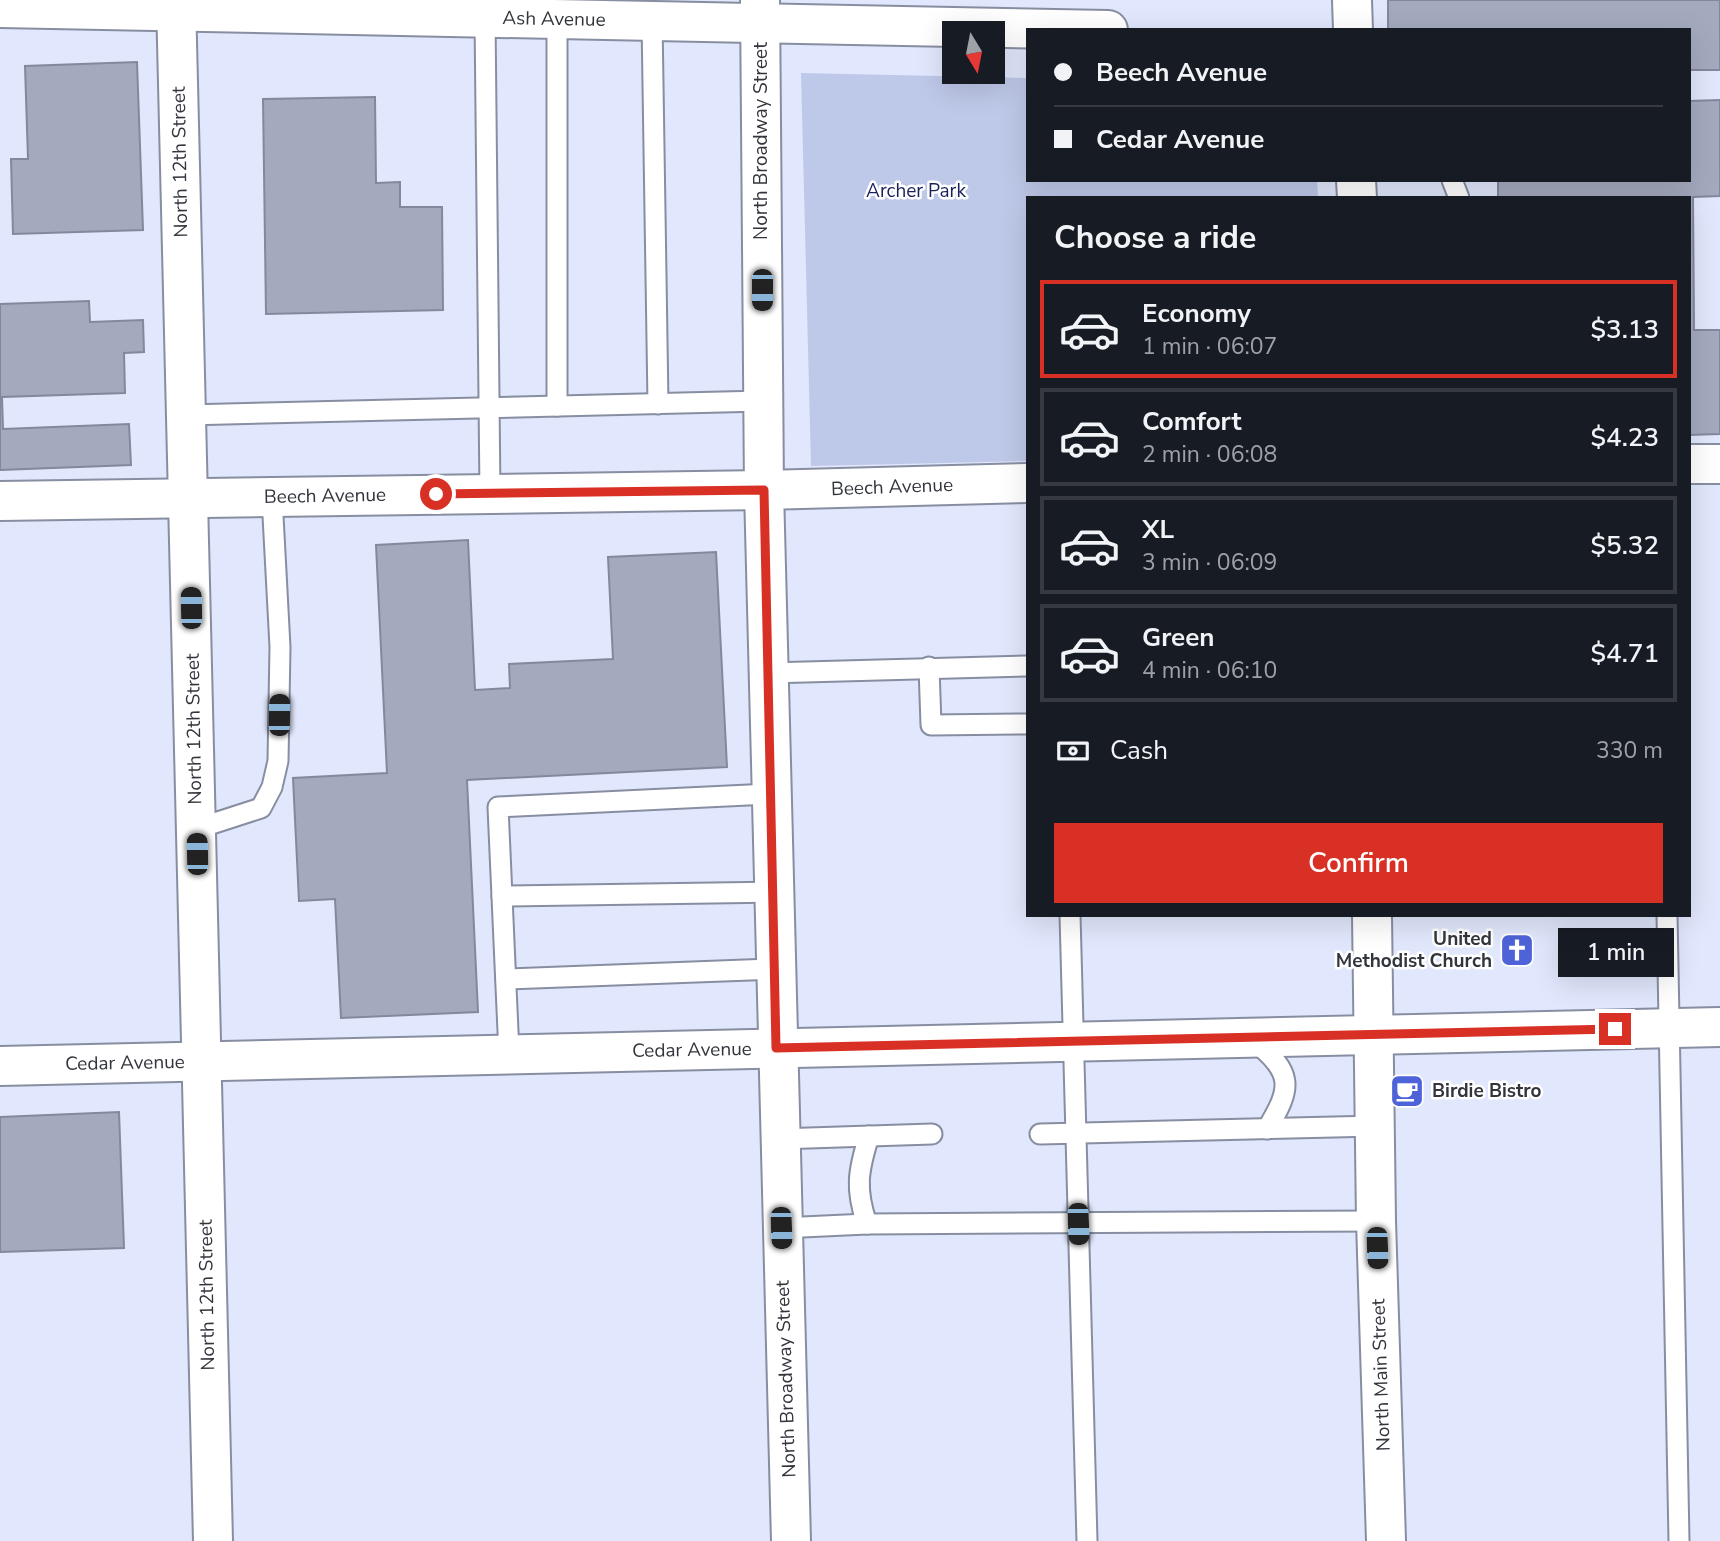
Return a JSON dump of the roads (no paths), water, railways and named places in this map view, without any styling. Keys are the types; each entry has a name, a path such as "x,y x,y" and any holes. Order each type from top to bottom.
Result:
{"street":[{"path":"1352,0 1353,28"},
{"name":"Ash Avenue","path":"0,8 176,6 652,20 760,11 1071,28"},
{"name":"North 12th Street","path":"176,6 213,1541"},
{"name":"North Broadway Street","path":"760,11 764,490 778,1139 791,1541"},
{"path":"1691,464 1720,464"},
{"name":"Beech Avenue","path":"0,501 764,490 1026,483"},
{"name":"North Main Street","path":"1373,917 1376,1221 1385,1541"},
{"name":"Cedar Avenue","path":"0,1066 1720,1027"}],"lane":[{"path":"485,17 490,494"},
{"path":"557,19 557,406"},
{"path":"652,20 658,404"},
{"path":"186,415 763,401"},
{"path":"196,828 261,808 272,787 278,761 280,647 272,497"},
{"path":"768,673 1026,666"},
{"path":"929,667 931,725 1026,724"},
{"path":"509,1054 498,807 771,794"},
{"path":"502,896 773,892"},
{"path":"1070,917 1087,1541"},
{"path":"1667,917 1679,1541"},
{"path":"506,979 774,969"},
{"path":"1250,1037 1276,1059 1283,1072 1284,1100 1267,1129"},
{"path":"1040,1134 1377,1126"},
{"path":"778,1139 932,1134"},
{"path":"867,1224 858,1195 860,1163 869,1136"},
{"path":"781,1228 867,1224 1376,1221"}],"place":[{"name":"United Methodist Church","path":"1517,950"},
{"name":"Birdie Bistro","path":"1407,1091"}],"park label":[{"name":"Archer Park","path":"916,191"}]}
